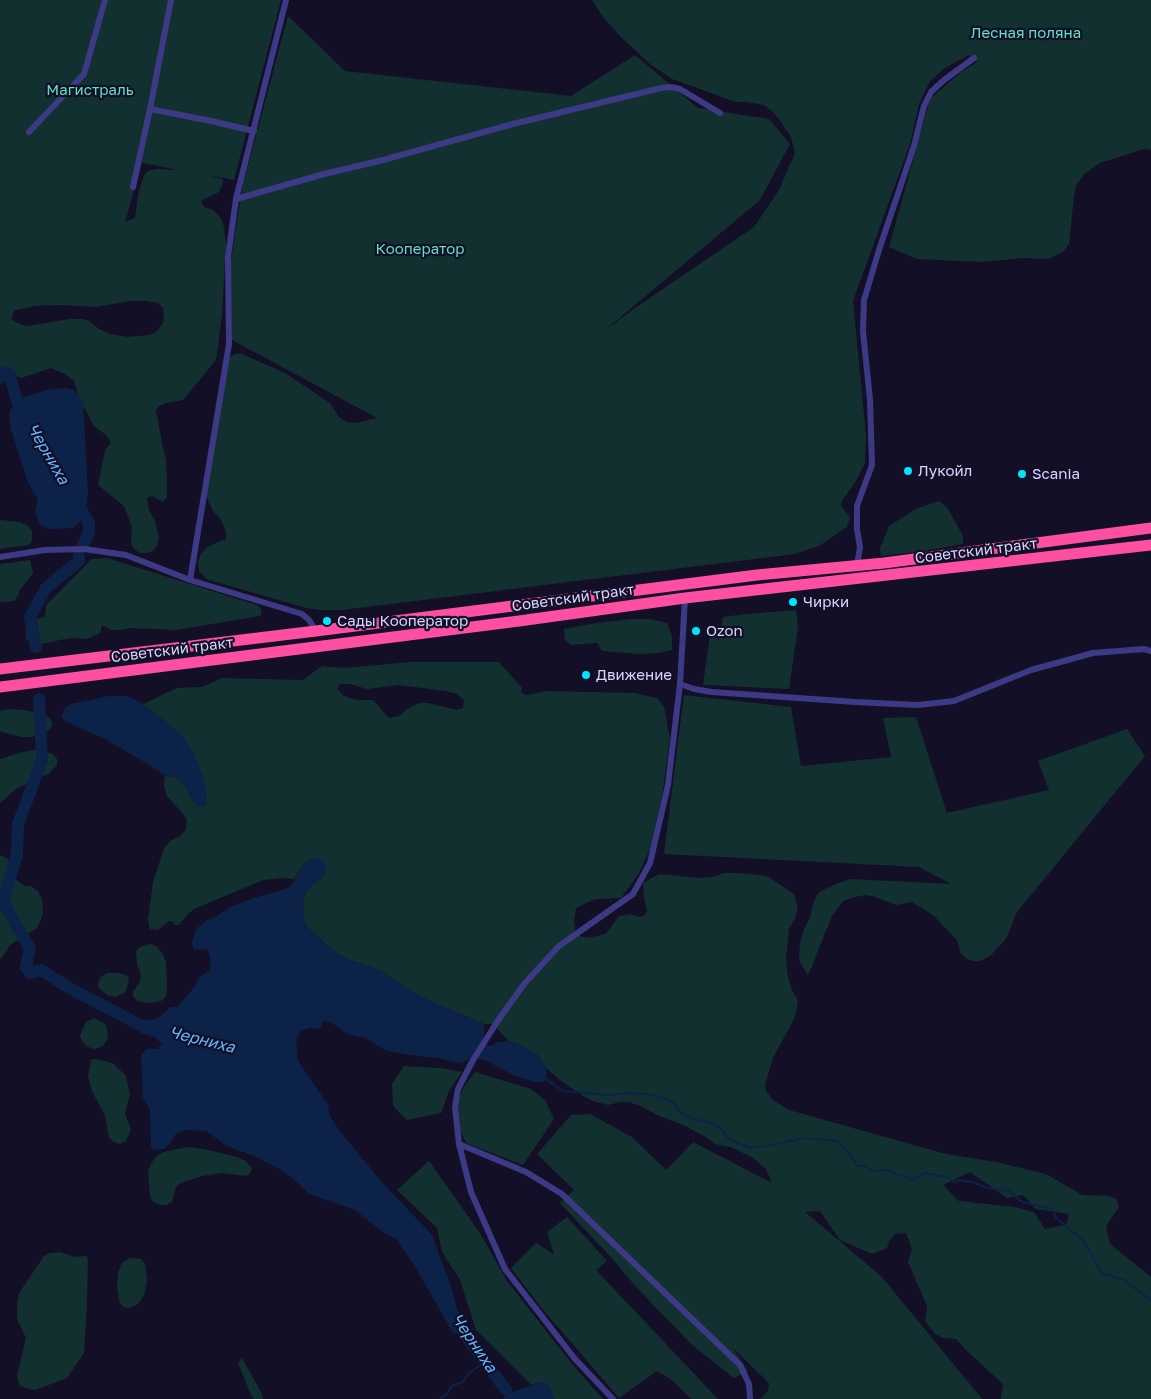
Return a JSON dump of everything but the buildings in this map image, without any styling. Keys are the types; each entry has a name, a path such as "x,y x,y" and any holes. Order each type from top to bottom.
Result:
{"highway":[{"name":"Советский тракт","path":"0,669 316,631 757,574 857,565 1151,528"},
{"name":"Советский тракт","path":"0,687 685,598 1151,545"}],"street":[{"path":"29,132 84,74 105,0"},
{"path":"133,187 171,0"},
{"path":"190,580 229,344 228,257 236,199 286,0"},
{"path":"857,565 860,547 857,529 857,506 872,465 870,400 863,331 864,300 914,146 924,106 931,92 974,58"},
{"path":"236,199 513,124 661,88 671,87 680,89 720,113"},
{"path":"150,109 254,131"},
{"path":"0,557 45,550 84,549 126,555 190,580 302,614 309,620 316,631"},
{"path":"613,1399 575,1359 505,1269 471,1192 459,1144 455,1107 458,1089 473,1060 525,984 559,946 633,894 650,863 668,785 680,684 685,598"},
{"path":"680,684 712,692 855,702 918,704 954,701 1031,670 1093,653 1144,649 1151,651"},
{"path":"459,1144 526,1172 562,1194 740,1365 750,1384 750,1399"}],"green space":[{"name":"Магистраль","path":"0,0 281,0 234,180 207,175 222,179 223,183 219,192 201,201 204,207 213,210 221,218 226,245 222,315 216,360 183,400 165,403 158,407 156,411 166,460 167,497 163,502 152,496 147,498 149,510 155,521 159,538 157,546 153,551 140,553 134,549 131,540 132,528 124,506 98,485 105,450 111,443 106,435 95,427 90,419 80,400 74,381 65,374 51,368 21,378 0,368","holes":["142,163 179,170 157,169 148,171 144,175 138,195 135,218 125,222","129,301 158,303 163,308 163,323 156,332 150,335 127,337 110,334 99,329 88,320 69,319 29,326 12,320 14,311 35,306 96,307"]},
{"path":"592,0 1151,0 1151,150 1144,149 1100,163 1084,174 1076,186 1074,195 1069,244 1064,251 1049,259 1023,258 981,262 917,259 889,247 930,99 960,73 977,62 969,55 945,68 930,81 919,104 910,144 853,301 866,435 865,463 856,481 842,501 841,506 850,517 847,527 819,546 795,554 342,610 306,608 206,579 199,571 198,562 201,554 207,547 226,539 226,532 220,518 213,511 208,500 205,485 228,361 231,356 242,354 285,373 330,403 339,417 347,422 356,423 377,418 232,340 230,267 242,188 288,16 345,71 571,96 635,55 698,108 769,119 790,144 760,200 604,331 754,227 779,190 795,153 791,137 772,111 764,105 736,102 672,79 650,64 621,37 603,17"},
{"path":"939,501 947,507 963,536 963,544 881,556 880,548 889,526 916,509"},
{"path":"0,520 20,522 28,526 32,531 32,540 29,545 0,549"},
{"path":"107,558 257,605 262,613 260,616 176,630 131,628 111,630 102,625 100,633 87,639 70,638 41,644 29,641 26,638 28,622 45,617 46,605 91,559"},
{"path":"30,560 33,573 20,590 18,596 14,601 0,602 0,564"},
{"path":"796,610 798,627 789,689 703,685 710,636 721,629 723,617"},
{"path":"631,619 650,619 667,623 672,637 672,650 640,654 602,651 597,643 571,645 565,640 564,629"},
{"path":"411,662 499,662 522,688 521,692 526,695 547,691 634,693 657,698 664,707 670,739 662,796 650,849 638,875 621,898 595,899 576,908 574,921 576,935 588,938 606,934 619,916 630,914 640,917 645,915 647,910 643,883 659,874 700,878 724,873 767,876 794,894 798,909 789,929 786,960 788,977 798,1001 795,1017 773,1058 765,1085 766,1091 773,1100 789,1110 946,1154 996,1162 1046,1174 1082,1195 1109,1196 1116,1199 1119,1207 1106,1226 1110,1244 1151,1277 1151,1399 1001,1399 1003,1384 956,1339 943,1338 935,1334 925,1321 927,1306 908,1262 912,1249 906,1233 895,1234 887,1248 872,1254 840,1240 820,1211 805,1212 881,1276 982,1399 760,1399 768,1391 769,1383 732,1347 748,1371 734,1378 691,1344 560,1203 574,1190 537,1154 571,1115 590,1114 632,1137 666,1170 693,1142 772,1183 766,1169 753,1158 731,1147 715,1144 683,1125 629,1102 608,1105 593,1101 560,1080 546,1068 539,1056 509,1041 493,1024 484,1024 434,1003 411,991 382,971 344,958 308,928 304,921 303,901 305,893 324,876 303,865 294,879 263,880 194,909 179,925 169,921 158,930 150,929 148,919 153,882 164,849 170,841 180,836 186,829 187,821 167,796 164,786 165,776 177,778 182,782 191,799 165,721 143,704 177,688 202,687 222,678 303,680 322,666 344,668","holes":["340,684 350,684 367,689 399,685 446,691 457,694 464,700 463,708 457,710 428,703 419,703 407,709 399,716 389,718 373,700 356,700 344,696 337,689","970,1172 1007,1198 1023,1195 1036,1209 1069,1214 1066,1225 1045,1229 1034,1212 1014,1207 959,1201 943,1185"]},
{"path":"684,695 791,707 801,766 891,757 883,718 916,717 947,813 1049,790 1038,761 1127,729 1145,756 1017,912 1006,939 990,956 980,961 967,959 961,954 957,940 933,915 912,902 896,905 865,895 843,901 832,916 808,976 799,960 800,943 813,904 821,891 850,879 951,884 919,867 664,854"},
{"path":"11,709 44,715 51,719 52,725 49,730 32,737 22,737 2,732 0,730 0,711"},
{"path":"34,750 53,754 57,759 57,765 48,774 16,789 0,803 0,759"},
{"path":"0,855 8,859 17,881 26,886 31,886 38,891 42,900 43,914 37,928 10,945 0,959"},
{"path":"149,944 155,945 163,954 166,962 167,983 166,996 161,1001 147,1003 137,1001 133,996 133,992 140,982 141,975 137,964 136,951 140,947"},
{"path":"107,973 119,973 128,976 125,992 116,997 107,995 99,988 100,978"},
{"path":"94,1018 105,1024 108,1038 103,1046 94,1049 86,1046 80,1035 86,1022"},
{"path":"91,1060 114,1064 126,1076 130,1094 125,1114 131,1129 126,1141 120,1144 109,1138 105,1116 92,1091 88,1076"},
{"path":"404,1066 441,1068 462,1072 449,1091 441,1113 407,1120 393,1106 392,1084"},
{"path":"475,1072 531,1089 545,1100 554,1119 523,1165 466,1143 458,1126 456,1108 463,1088"},
{"path":"187,1147 237,1157 246,1161 252,1169 249,1175 246,1176 223,1173 201,1176 181,1183 176,1187 172,1202 160,1205 153,1202 150,1196 148,1171 152,1162 158,1155 164,1152"},
{"path":"429,1161 480,1233 507,1281 572,1364 603,1399 554,1399 549,1386 542,1382 531,1385 476,1330 460,1280 442,1252 437,1228 397,1190"},
{"path":"567,1217 607,1261 596,1270 718,1399 691,1399 672,1380 657,1371 619,1398 539,1305 511,1268 536,1243 554,1254 547,1232"},
{"path":"60,1252 75,1257 87,1256 84,1353 67,1378 35,1390 28,1389 20,1386 17,1376 26,1338 17,1319 19,1293 44,1256"},
{"path":"129,1258 141,1259 145,1264 147,1280 145,1292 140,1302 133,1307 127,1308 122,1306 119,1301 117,1288 118,1272 122,1263"},
{"path":"242,1358 263,1399 254,1399 251,1395 238,1363"}],"water":[{"path":"66,388 78,394 83,402 88,493 85,517 73,528 51,529 45,528 40,524 35,513 38,500 27,480 11,429 9,413 16,399 47,390"},
{"path":"109,696 128,696 143,704 181,734 193,751 202,773 207,797 206,805 198,807 191,799 182,782 177,778 165,776 105,739 67,722 61,717 65,708 71,704"},
{"path":"311,858 320,859 325,864 326,872 305,893 303,901 304,921 314,934 343,958 382,971 411,991 434,1003 484,1024 483,1045 491,1046 498,1042 509,1041 520,1045 539,1056 546,1068 547,1074 544,1082 534,1082 473,1057 460,1063 387,1051 365,1038 349,1035 324,1020 320,1029 309,1028 301,1031 296,1040 298,1061 328,1105 330,1116 339,1130 380,1180 432,1235 452,1289 463,1332 453,1333 413,1263 396,1239 383,1232 355,1210 309,1194 283,1171 256,1157 227,1146 206,1131 186,1130 175,1135 164,1149 155,1150 151,1147 150,1110 143,1098 141,1054 148,1049 158,1049 162,1044 155,1037 140,1033 140,1025 144,1021 157,1019 171,1007 177,1007 194,988 199,977 209,971 211,961 207,950 194,950 192,942 196,929 207,920 230,907 291,886 303,865"},
{"path":"542,1382 549,1386 554,1399 503,1399 508,1394"}],"waterway":[{"name":"Черниха","path":"0,378 5,372 10,374 16,399 24,414"},
{"name":"Черниха","path":"76,502 89,523 89,532 83,545"},
{"name":"Черниха","path":"36,647 30,617 46,588 79,561 79,556"},
{"name":"Черниха","path":"39,699 42,760 18,824 17,854 3,902 30,949 26,967 30,973 41,970 71,989 140,1025 155,1029"},
{"name":"Черниха","path":"0,898 5,896"},
{"path":"545,1079 563,1091 609,1095 628,1093 655,1095 674,1103 681,1113 719,1127 729,1139 749,1148 803,1138 837,1141 852,1157 857,1166 865,1166 874,1171 886,1170 914,1180 924,1173 947,1177 954,1182 959,1180 972,1182 988,1188 1009,1191 1022,1202 1053,1209 1056,1218 1082,1239 1101,1273 1124,1280 1151,1300"},
{"name":"Черниха","path":"455,1317 463,1332 506,1390"},
{"path":"440,1399 447,1394 452,1386 463,1382 468,1374 485,1362"}],"place":[{"name":"Лукойл","path":"908,471"},
{"name":"Scania","path":"1022,474"},
{"name":"Чирки","path":"793,602"},
{"name":"Сады Кооператор","path":"327,621"},
{"name":"Ozon","path":"696,631"},
{"name":"Движение","path":"586,675"}],"park label":[{"name":"Лесная поляна","path":"1026,33"},
{"name":"Кооператор","path":"420,249"}]}
